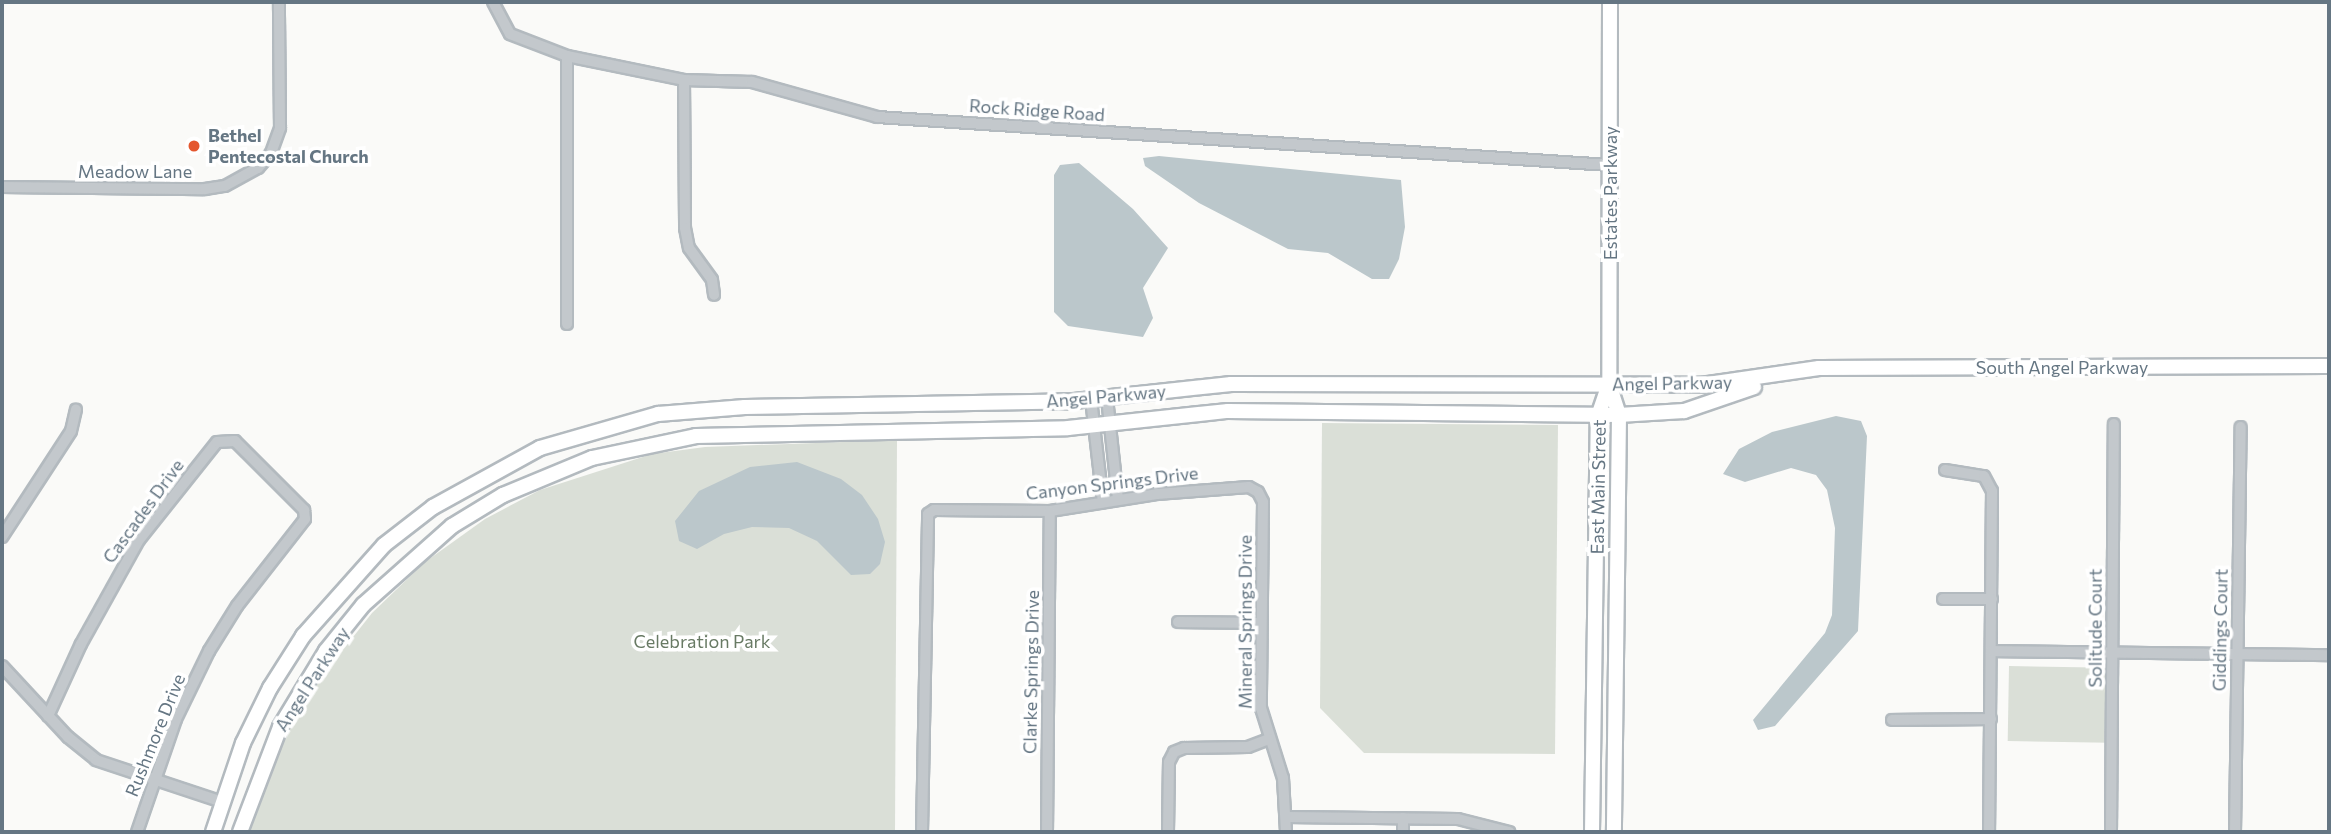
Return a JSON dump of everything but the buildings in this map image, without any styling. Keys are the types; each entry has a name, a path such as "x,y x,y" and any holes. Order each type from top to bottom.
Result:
{"main road":[{"name":"Estates Parkway","path":"1609,384 1610,2"},
{"name":"South Angel Parkway","path":"1794,372 1889,367 2329,366"},
{"name":"Angel Parkway","path":"213,832 243,743 270,688 341,588 384,545 433,507 540,448 598,428 682,410 1091,400 1231,384 1733,383 1794,372"},
{"name":"Angel Parkway","path":"240,832 266,754 294,701 363,605 452,526 555,470 627,447 696,436 1094,425 1228,411 1598,416 1684,411 1794,372"},
{"name":"East Main Street","path":"1609,384 1619,415 1614,832"},
{"name":"East Main Street","path":"1592,832 1598,416 1609,384"},
{"path":"1597,539 1606,620 1617,628"},
{"path":"222,802 247,808"}],"street":[{"name":"Meadow Lane","path":"2,187 205,189 239,180 258,167 271,153 280,128 279,2"},
{"name":"Rock Ridge Road","path":"493,2 510,34 567,56 684,80 752,82 877,117 1610,165"},
{"path":"567,56 567,324"},
{"path":"684,80 685,228 689,248 712,279 714,295"},
{"path":"1107,398 1118,499"},
{"path":"1091,400 1103,502"},
{"path":"2,537 71,431 75,410"},
{"name":"Solitude Court","path":"2111,832 2114,424"},
{"name":"Giddings Court","path":"2235,832 2241,427"},
{"name":"Cascades Drive","path":"48,716 81,644 139,540 217,442 234,441 306,516"},
{"path":"1945,470 1984,476 1992,491 1989,832"},
{"name":"Canyon Springs Drive","path":"922,832 928,514 934,510 1050,511 1118,499 1219,488 1249,487 1258,492"},
{"name":"Mineral Springs Drive","path":"1258,492 1263,502 1261,708 1283,778 1286,832"},
{"path":"2,511 13,517"},
{"name":"Clarke Springs Drive","path":"1047,832 1050,511"},
{"name":"Rushmore Drive","path":"137,832 176,719 209,651 306,516"},
{"path":"1943,599 1992,599"},
{"path":"1178,622 1261,623"},
{"path":"1991,651 2329,655"},
{"path":"2,666 48,716 96,760 222,802"},
{"path":"1892,720 1991,719"},
{"path":"1168,832 1169,762 1174,752 1184,748 1248,747 1269,739"},
{"path":"1287,817 1471,820 1509,832"},
{"path":"1403,818 1403,832"}],"green space":[{"path":"1322,423 1558,425 1555,754 1364,753 1320,708"},
{"name":"Celebration Park","path":"897,440 895,832 248,832 290,721 331,665 372,613 425,562 485,519 540,490 652,454 705,447"},
{"path":"2009,666 2110,668 2109,743 2008,741"}],"shaded area":[{"path":"1159,156 1401,180 1405,227 1399,259 1389,279 1372,279 1328,253 1288,249 1199,203 1145,166 1143,158"},
{"path":"1079,163 1133,209 1168,248 1143,288 1153,318 1143,337 1068,326 1054,312 1054,175 1060,165"},
{"path":"1836,416 1861,421 1867,436 1858,631 1775,726 1758,730 1753,720 1825,633 1832,615 1835,528 1827,490 1816,475 1791,468 1745,482 1723,474 1739,449 1772,432"},
{"path":"797,462 841,479 862,495 878,519 885,542 880,564 870,574 851,575 817,541 789,528 752,527 724,534 697,549 679,541 675,521 699,491 750,467"}],"place":[{"name":"Bethel Pentecostal Church","path":"194,146"}]}
